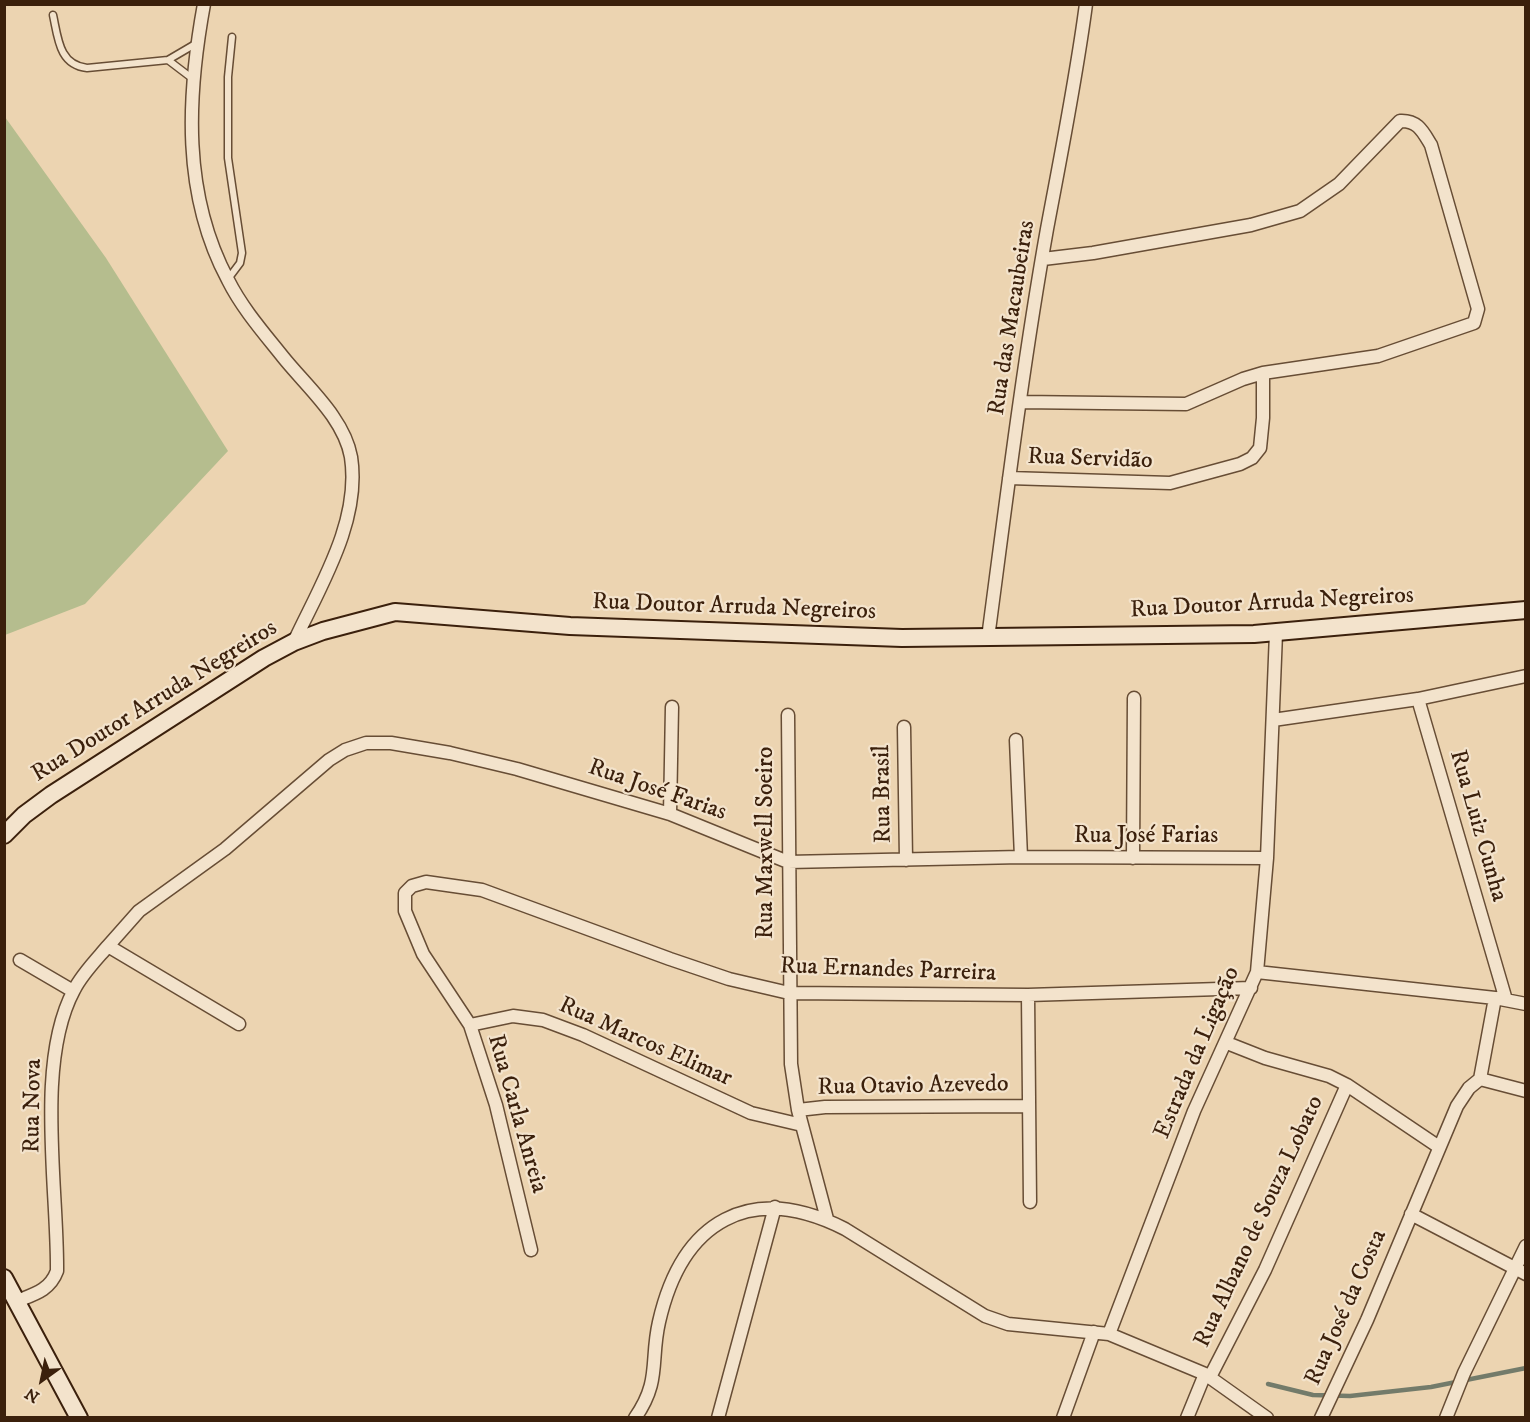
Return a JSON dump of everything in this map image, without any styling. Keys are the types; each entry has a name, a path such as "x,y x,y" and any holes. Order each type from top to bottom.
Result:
{"street":[{"path":"204,4 193,79 193,153 198,203 209,239 228,280 249,315 332,416 346,438 351,458 350,498 344,527 333,560 294,642"},
{"name":"Rua das Macaubeiras","path":"988,638 1009,478 1043,259 1071,109 1086,4"},
{"path":"1021,402 1172,406 1195,401 1243,379 1263,373 1378,357 1474,323 1478,309 1431,146 1419,126 1408,120 1400,121 1339,184 1300,211 1239,227 1093,254 1043,259"},
{"name":"Rua Servidão","path":"1009,478 1170,483 1240,464 1252,458 1260,448 1263,373"},
{"name":"Rua Doutor Arruda Negreiros","path":"4,835 24,815 51,795 264,658 294,642 350,622 395,612 634,630 902,638 988,638 1276,633 1526,610"},
{"name":"Estrada da Ligação","path":"1108,1334 1201,1094 1227,1043 1257,972 1267,858 1276,633"},
{"path":"1274,720 1418,699 1526,676"},
{"path":"1133,858 1134,698"},
{"name":"Rua Luiz Cunha","path":"1418,699 1501,999 1480,1079"},
{"path":"670,814 672,707"},
{"name":"Rua Maxwell Soeiro","path":"788,715 791,1064 798,1110 827,1219"},
{"name":"Rua Brasil","path":"904,727 906,860"},
{"path":"1016,740 1021,857"},
{"name":"Rua José Farias","path":"108,946 140,911 225,849 329,760 345,750 366,743 390,743 517,769 670,814 788,862 1021,857 1267,858"},
{"name":"Rua Ernandes Parreira","path":"404,897 412,886 426,882 482,890 680,963 729,979 789,993 1028,995 1251,988"},
{"name":"Rua Carla Anreia","path":"404,897 405,911 423,954 470,1025 496,1105 531,1250"},
{"path":"108,946 239,1024"},
{"name":"Rua Nova","path":"17,1301 44,1290 54,1280 57,1271 51,1081 55,1049 73,991 108,946"},
{"path":"20,960 73,991"},
{"path":"1257,972 1501,999 1526,1004"},
{"path":"1028,995 1030,1202"},
{"name":"Rua Marcos Elimar","path":"470,1025 513,1016 543,1020 583,1035 751,1113 802,1125"},
{"path":"1227,1043 1275,1061 1317,1071 1347,1085 1439,1147"},
{"path":"1520,1271 1411,1214 1463,1096 1480,1079 1526,1091"},
{"name":"Rua Albano de Souza Lobato","path":"1186,1418 1265,1270 1347,1085"},
{"name":"Rua Otavio Azevedo","path":"798,1110 831,1107 1029,1106"},
{"path":"635,1418 649,1396 653,1383 658,1324 668,1290 688,1254 708,1230 727,1217 748,1209 775,1207 827,1219 995,1321 1108,1334 1207,1375 1267,1418"},
{"path":"718,1418 775,1207"},
{"name":"Rua José da Costa","path":"1321,1418 1411,1214"},
{"path":"1446,1418 1464,1373 1520,1271 1526,1246"},
{"path":"4,1278 79,1418"},
{"path":"1064,1418 1094,1332"}],"lane":[{"path":"53,15 63,54 74,65 87,68 168,60 197,43"},
{"path":"228,280 240,263 243,253 228,158 228,77 232,37"},
{"path":"168,60 193,79"}],"green space":[{"path":"5,117 106,258 228,451 85,604 5,635"}],"waterway":[{"path":"1268,1384 1313,1395 1350,1396 1431,1387 1526,1368"}]}
